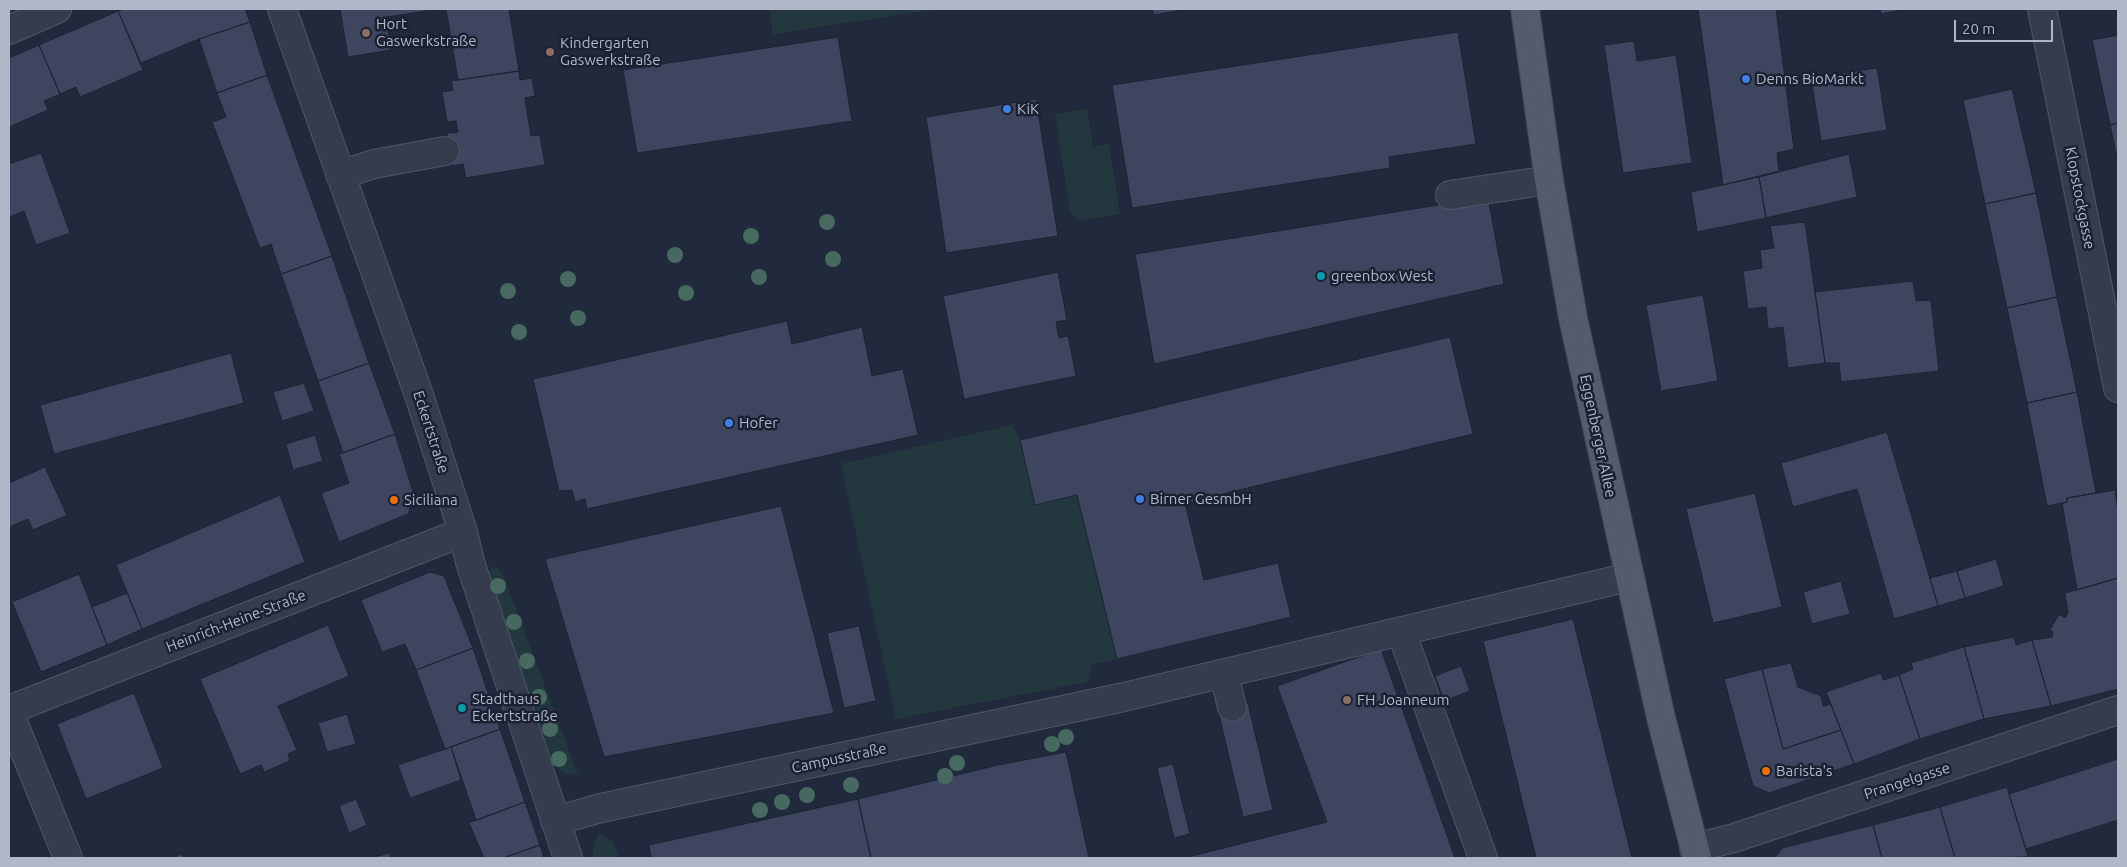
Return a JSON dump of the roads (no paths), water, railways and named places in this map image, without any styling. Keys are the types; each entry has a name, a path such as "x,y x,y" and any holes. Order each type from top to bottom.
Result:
{"main road":[{"name":"Eggenberger Allee","path":"1524,9 1570,302 1629,577 1661,718 1695,853"}],"street":[{"path":"9,30 57,9"},
{"name":"Eckertstraße","path":"282,9 419,395 463,532 470,562 568,858"},
{"name":"Klopstockgasse","path":"2042,9 2118,388"},
{"path":"340,175 374,164 445,151"},
{"path":"1450,195 1550,180"},
{"name":"Heinrich-Heine-Straße","path":"9,711 463,532"},
{"name":"Campusstraße","path":"555,822 601,808 1124,697 1629,577"},
{"path":"1401,631 1483,858"},
{"path":"1224,674 1232,707"},
{"name":"Prangelgasse","path":"1695,853 1734,838 2118,710"},
{"path":"9,711 68,858"}],"tram line":[{"path":"1517,9 1543,182 1567,320 1622,578 1690,858"},
{"path":"1531,9 1574,289 1634,574 1704,858"}],"place":[{"name":"Hort Gaswerkstraße","path":"366,33"},
{"name":"Kindergarten Gaswerkstraße","path":"550,52"},
{"name":"Denns BioMarkt","path":"1746,79"},
{"name":"KiK","path":"1007,109"},
{"name":"greenbox West","path":"1321,276"},
{"name":"Hofer","path":"729,423"},
{"name":"Birner GesmbH","path":"1140,499"},
{"name":"Siciliana","path":"394,500"},
{"name":"FH Joanneum","path":"1347,700"},
{"name":"Stadthaus Eckertstraße","path":"462,708"},
{"name":"Barista's","path":"1766,771"}]}
